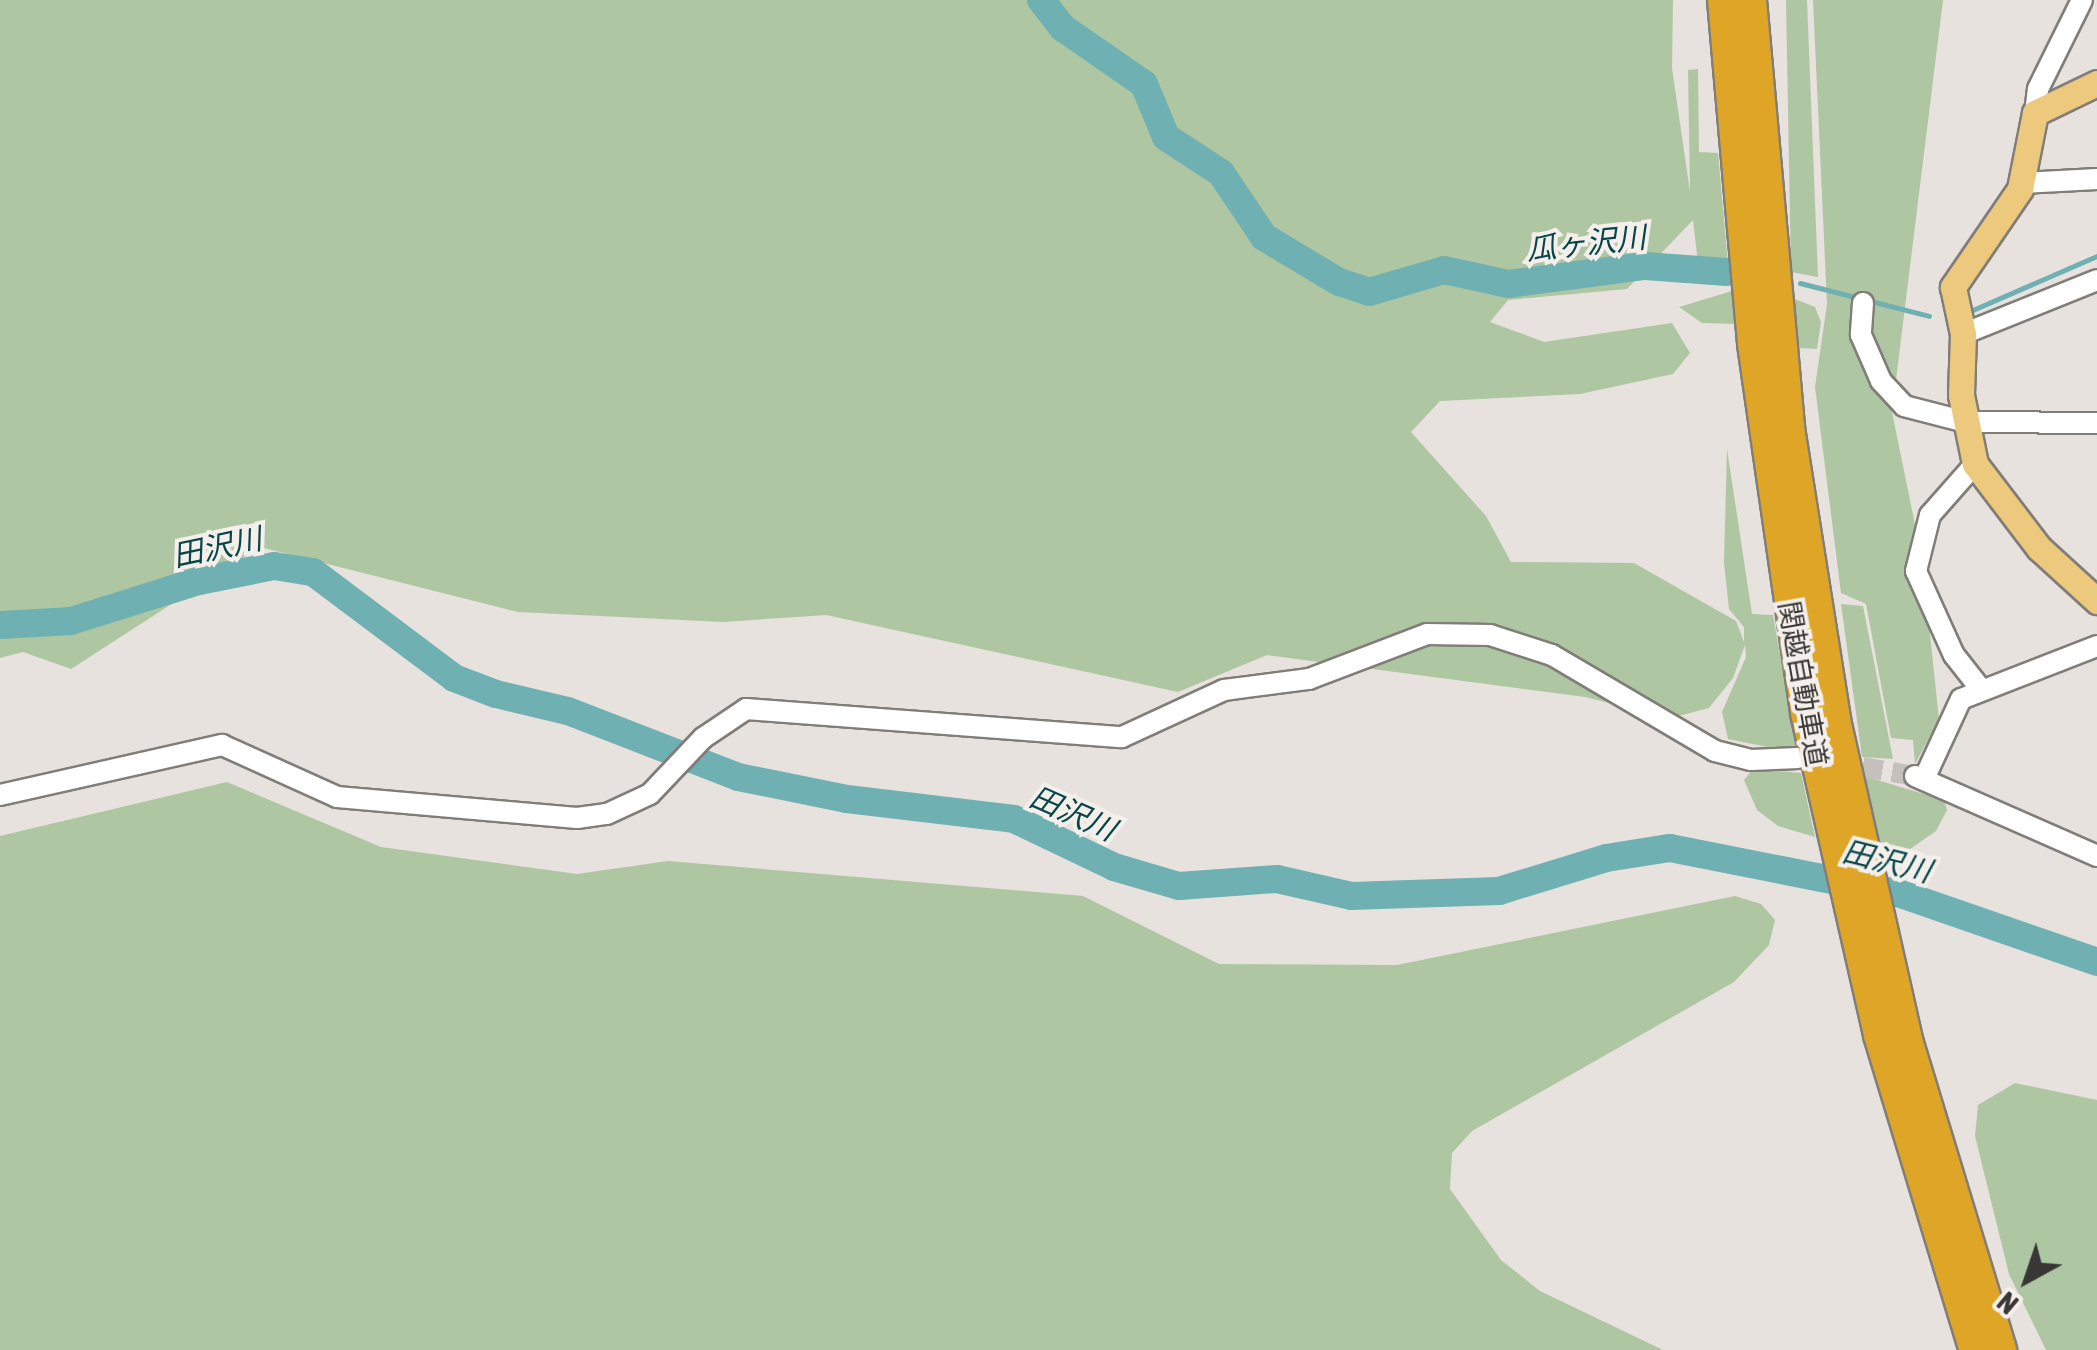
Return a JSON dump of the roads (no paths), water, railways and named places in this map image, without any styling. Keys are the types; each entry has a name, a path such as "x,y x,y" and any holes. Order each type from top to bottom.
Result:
{"highway":[{"name":"関越自動車道","path":"1723,0 1764,433 1848,855 1940,1246 1976,1350"},
{"name":"関越自動車道","path":"1750,0 1802,522 1848,855"},
{"name":"関越自動車道","path":"1873,956 2001,1350"},
{"path":"1940,1246 1940,1289 1958,1350"}],"main road":[{"path":"2097,83 2034,113 2022,183 1953,287 1962,334 1966,422 1975,464 2039,548 2097,601"}],"street":[{"path":"2034,113 2038,89 2082,0"},
{"path":"2022,183 2097,179"},
{"path":"1962,334 2097,280"},
{"path":"1863,303 1861,336 1881,381 1904,406 1966,422 2097,422"},
{"path":"1975,464 1930,515 1916,571 1954,654 1980,688"},
{"path":"0,795 222,745 337,797 577,818 607,814 650,794 703,738 746,709 1122,737 1224,690 1309,678 1427,634 1490,635 1552,655 1716,751 1751,760 1798,758"},
{"path":"2097,646 1980,688 1961,700 1920,778 2097,856"}],"waterway":[{"name":"瓜ヶ沢川","path":"1041,0 1063,28 1144,84 1166,137 1221,173 1264,237 1339,282 1369,292 1444,270 1508,284 1645,266 1727,272"},
{"name":"瓜ヶ沢川","path":"1968,312 2097,256"},
{"name":"瓜ヶ沢川","path":"1800,283 1929,316"},
{"name":"田沢川","path":"0,625 71,621 199,581 274,566 313,572 454,678 496,694 568,711 738,777 847,799 1014,819 1114,867 1179,886 1277,879 1351,896 1499,891 1606,858 1670,848 1898,893 2097,962"}],"tunnel":[{"path":"1833,762 1915,776"}]}
